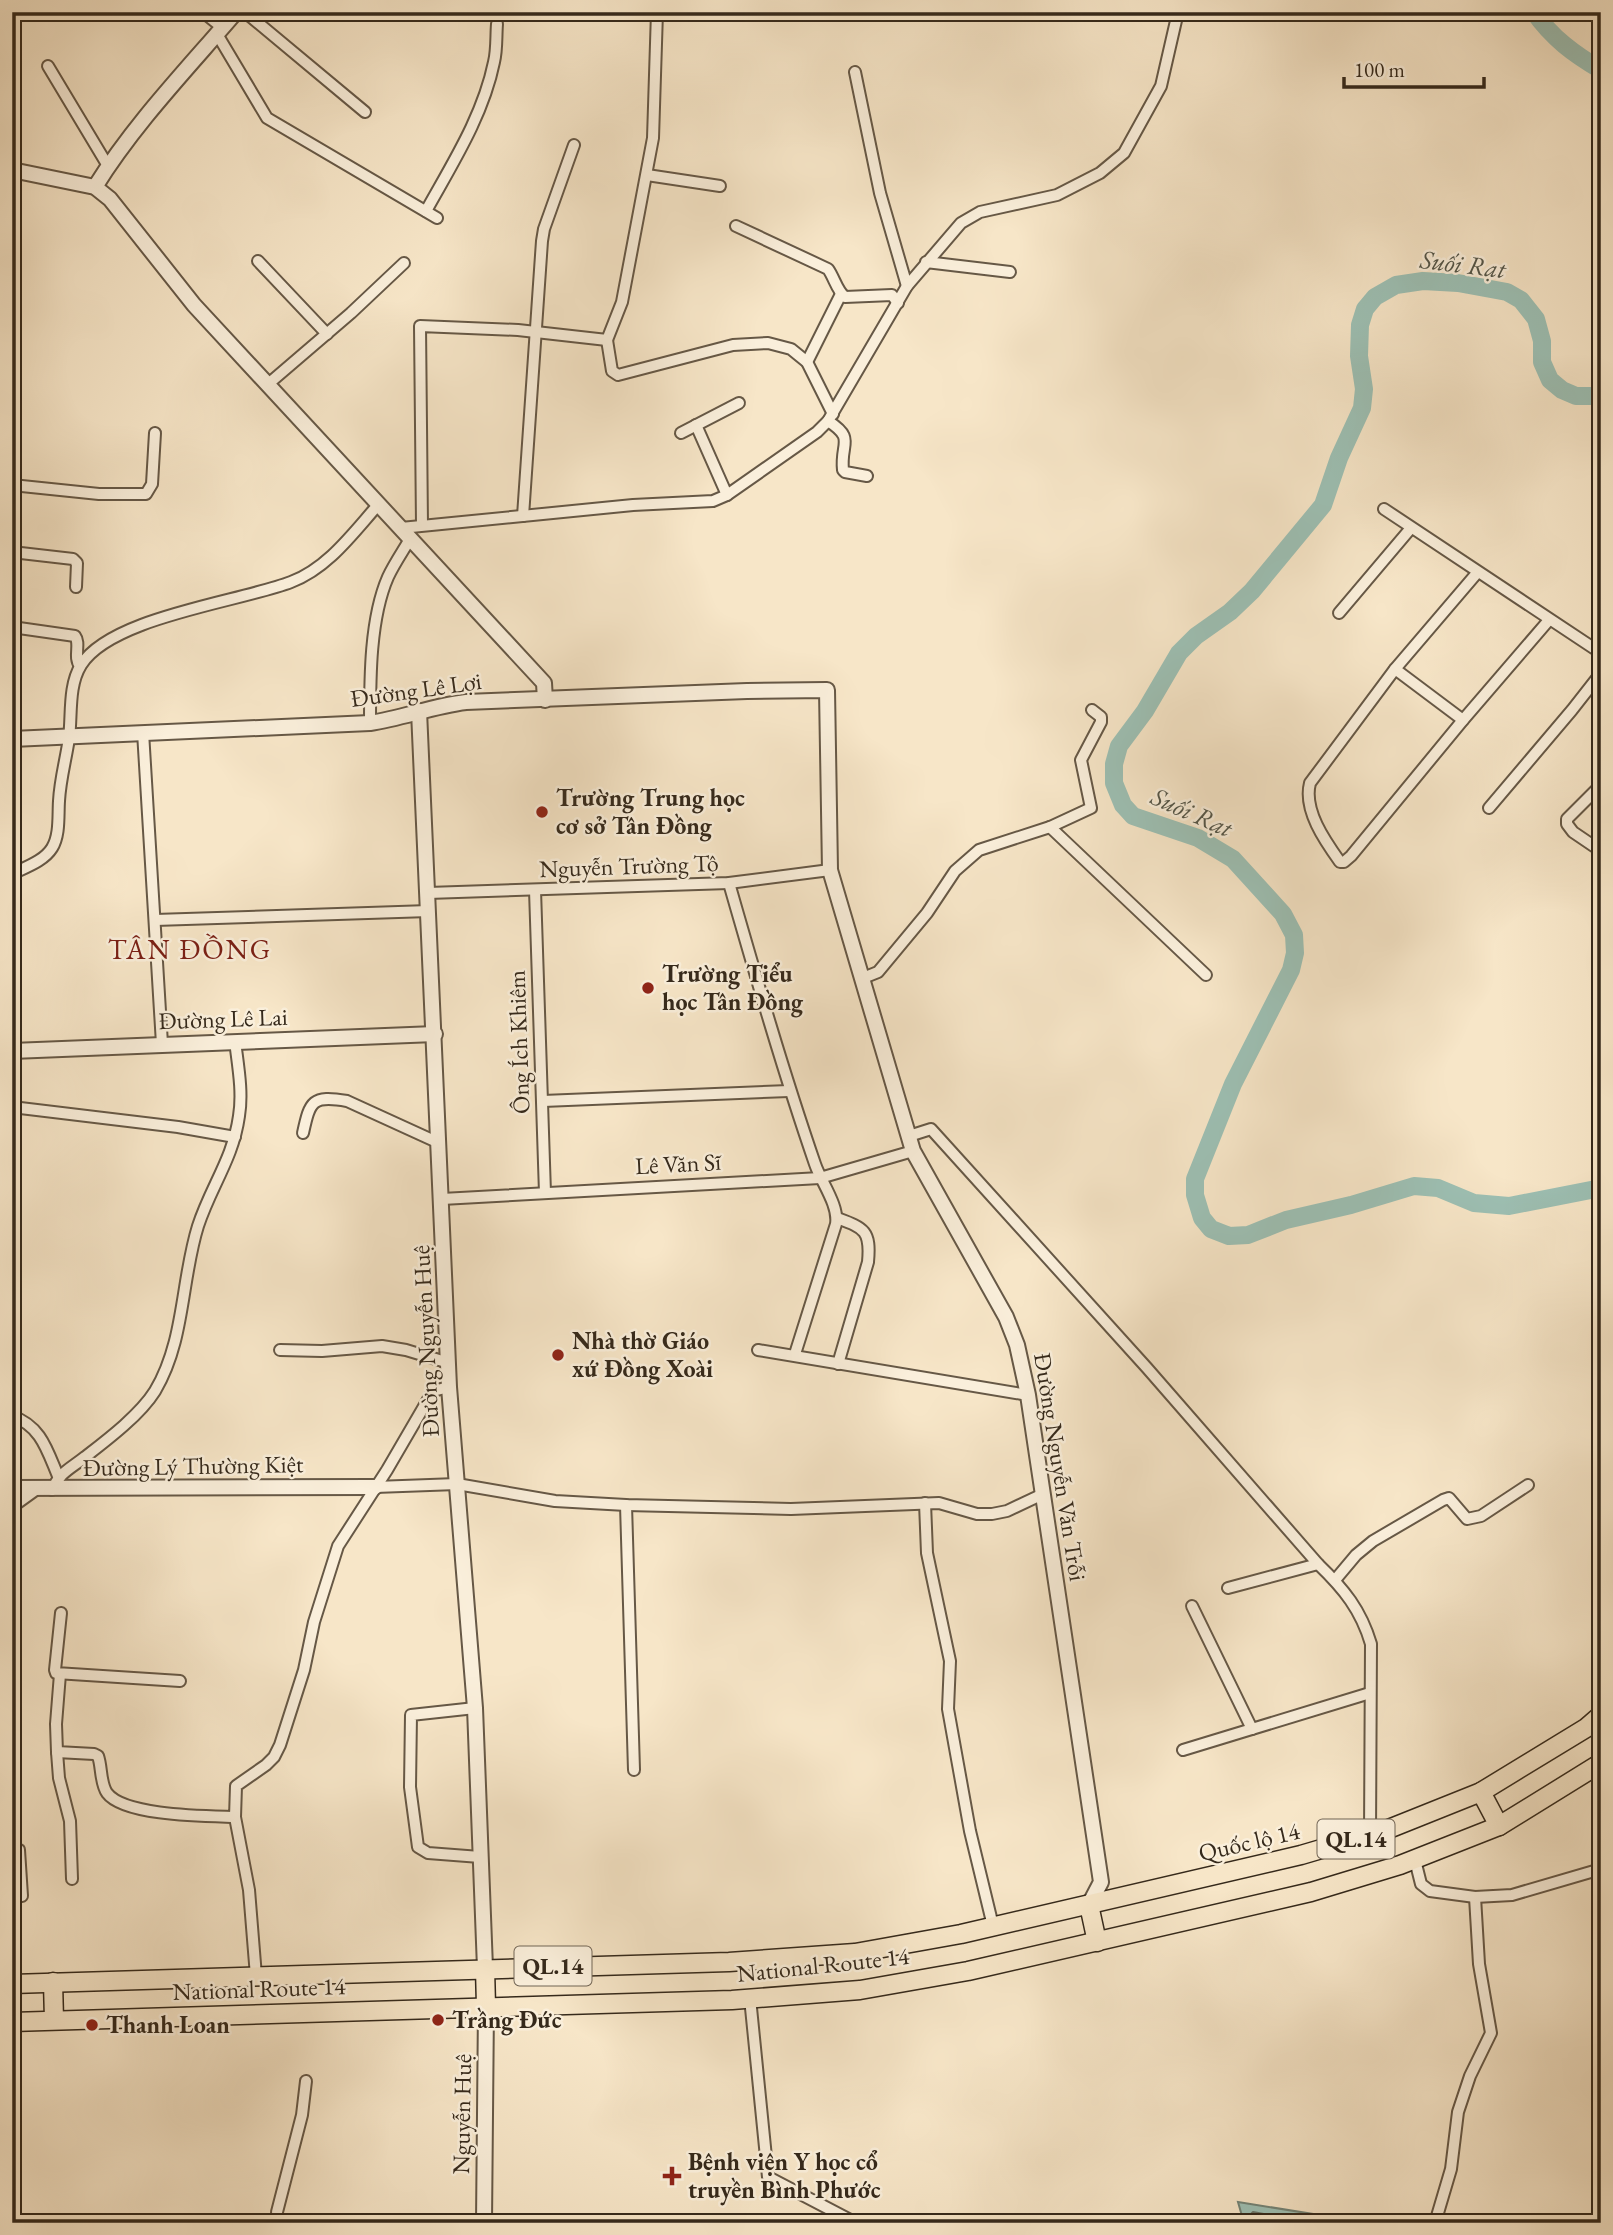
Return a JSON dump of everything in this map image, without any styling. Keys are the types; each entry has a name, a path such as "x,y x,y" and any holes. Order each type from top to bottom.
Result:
{"highway":[{"name":"Quốc lộ 14","path":"1088,1905 1301,1855 1370,1835 1481,1792 1586,1728 1601,1716"},
{"name":"National Route 14","path":"12,2021 750,1998 860,1990 968,1971 1311,1892 1415,1860 1499,1826 1601,1763"},
{"path":"1481,1792 1499,1826"},
{"name":"National Route 14","path":"12,1984 729,1962 855,1953 961,1934 1088,1905"},
{"path":"1088,1905 1097,1942"},
{"path":"485,1968 486,2006"},
{"path":"52,1982 54,2020"}],"street":[{"path":"203,12 220,31 267,118 437,218"},
{"path":"95,187 108,166 236,12"},
{"path":"245,12 365,111"},
{"path":"657,12 653,138 622,302 607,340 612,371 618,375 733,345 768,344 791,349 807,362 831,417 842,430 845,439 843,470 867,476"},
{"path":"370,723 370,675 374,634 389,576 405,534 422,525 713,501 727,495 817,432 831,417 907,286 961,223 980,212 1057,195 1100,173 1124,153 1161,86 1178,12"},
{"path":"426,211 469,134 495,59 497,24"},
{"path":"48,66 108,166"},
{"path":"855,72 880,193 907,286"},
{"path":"523,516 544,229 574,145"},
{"path":"12,170 95,187 124,214 194,305 544,683 545,701"},
{"path":"647,175 720,186"},
{"path":"736,226 828,269 836,280 841,294 807,362"},
{"path":"258,261 327,334"},
{"path":"926,262 1010,272"},
{"path":"267,385 404,263"},
{"path":"841,294 850,298 892,295 898,303"},
{"path":"422,525 420,327 536,332 607,340"},
{"path":"681,433 739,403"},
{"path":"696,425 727,495"},
{"path":"12,485 99,494 146,494 152,484 155,433"},
{"path":"12,874 43,858 52,848 57,834 74,685 80,666 90,655 111,640 155,620 293,582 321,565 378,505"},
{"path":"1384,509 1601,653"},
{"path":"1339,613 1411,528"},
{"path":"12,552 73,559 77,563 76,587"},
{"path":"1477,573 1395,669 1311,783 1308,793 1316,823 1340,862 1351,856 1549,620"},
{"path":"12,627 75,636 78,641 76,660 80,666"},
{"path":"1395,669 1463,720"},
{"path":"1489,808 1601,673"},
{"name":"Đường Lê Lợi","path":"12,739 370,723 398,718 439,705 466,702 827,690"},
{"name":"Đường Nguyễn Văn Trỗi","path":"827,690 830,870 913,1151 1006,1317 1017,1345 1028,1395 1101,1882 1088,1905"},
{"path":"863,978 878,972 927,913 955,871 979,850 1050,827 1091,808 1081,760 1101,722 1101,717 1092,710"},
{"name":"Đường Nguyễn Huệ","path":"419,711 449,1387 475,1708 485,1968"},
{"path":"143,732 162,1044"},
{"path":"1601,785 1567,819 1567,824 1601,851"},
{"path":"1050,827 1206,975"},
{"name":"Nguyễn Trường Tộ","path":"428,893 729,883 830,870"},
{"path":"729,883 789,1091 820,1178 836,1212 794,1354"},
{"name":"Ông Ích Khiêm","path":"535,890 545,1193"},
{"path":"155,920 429,911"},
{"name":"Đường Lê Lai","path":"12,1051 435,1034"},
{"path":"12,1507 49,1485 85,1457 130,1418 154,1392 173,1348 197,1229 207,1201 228,1160 235,1137 240,1114 240,1092 235,1041"},
{"path":"542,1101 789,1091"},
{"path":"303,1133 309,1108 314,1102 334,1099 348,1101 439,1143"},
{"path":"12,1107 178,1127 235,1137"},
{"path":"909,1136 931,1129 1147,1368 1355,1606 1371,1644 1370,1835"},
{"name":"Lê Văn Sĩ","path":"442,1199 820,1178 913,1151"},
{"path":"836,1218 861,1227 868,1239 869,1250 868,1262 838,1364"},
{"path":"280,1350 322,1351 382,1346 449,1363"},
{"path":"758,1350 1028,1395"},
{"path":"256,1976 249,1890 235,1817 236,1786 266,1765 280,1745 338,1546 387,1471 433,1391 449,1387"},
{"path":"12,1416 30,1424 40,1434 49,1485"},
{"path":"375,1487 457,1484 555,1501 626,1505 791,1509 925,1503 952,1505 977,1514 1007,1511 1044,1494"},
{"name":"Đường Lý Thường Kiệt","path":"12,1488 49,1485 375,1487"},
{"path":"1335,1580 1356,1555 1373,1541 1443,1500 1449,1498 1467,1519 1481,1516 1528,1485"},
{"path":"925,1503 927,1553 950,1661 948,1709 970,1831 993,1926"},
{"path":"626,1505 634,1770"},
{"path":"1228,1588 1318,1564"},
{"path":"1192,1606 1252,1729"},
{"path":"61,1613 55,1671 60,1674 180,1681"},
{"path":"60,1674 57,1752 59,1778 70,1821 72,1879"},
{"path":"1183,1750 1370,1693"},
{"path":"475,1708 411,1715 410,1787 418,1847 428,1853 480,1857"},
{"path":"57,1752 98,1756 105,1791 122,1804 145,1809 235,1817"},
{"path":"12,1849 19,1850 22,1896"},
{"path":"1415,1860 1422,1884 1430,1891 1475,1897 1512,1895 1601,1869"},
{"path":"1435,2223 1451,2169 1458,2112 1470,2076 1491,2033 1479,1964 1475,1897"},
{"path":"750,1998 768,2177 856,2223"},
{"name":"Nguyễn Huệ","path":"484,2223 486,2006"},
{"path":"277,2212 302,2115 306,2081"}],"water":[{"path":"1238,2202 1319,2215 1321,2223 1244,2223"}],"waterway":[{"name":"Suối Rạt","path":"1534,12 1564,45 1601,70"},
{"name":"Suối Rạt","path":"1601,396 1576,396 1562,390 1550,380 1542,362 1542,341 1536,319 1521,300 1507,292 1458,283 1423,281 1396,285 1375,297 1365,309 1360,325 1359,356 1364,389 1362,408 1339,458 1323,505 1252,591 1179,653 1145,711 1119,746 1114,764 1114,783 1123,805 1133,816 1198,838 1233,859 1283,914 1294,935 1295,953 1291,970 1233,1084 1195,1179 1195,1195 1202,1218 1211,1229 1229,1236 1248,1235 1286,1220 1351,1205 1414,1186 1438,1188 1474,1203 1509,1206 1601,1188"}],"place":[{"name":"Trường Trung học cơ sở Tân Đồng","path":"542,812"},
{"name":"Trường Tiểu học Tân Đồng","path":"648,988"},
{"name":"Nhà thờ Giáo xứ Đồng Xoài","path":"558,1355"},
{"name":"Trầng Đức","path":"438,2020"},
{"name":"Thanh Loan","path":"92,2025"},
{"name":"Bệnh viện Y học cổ truyền Bình Phước","path":"672,2176"}],"district":[{"name":"TÂN ĐỒNG","path":"190,949"}]}
